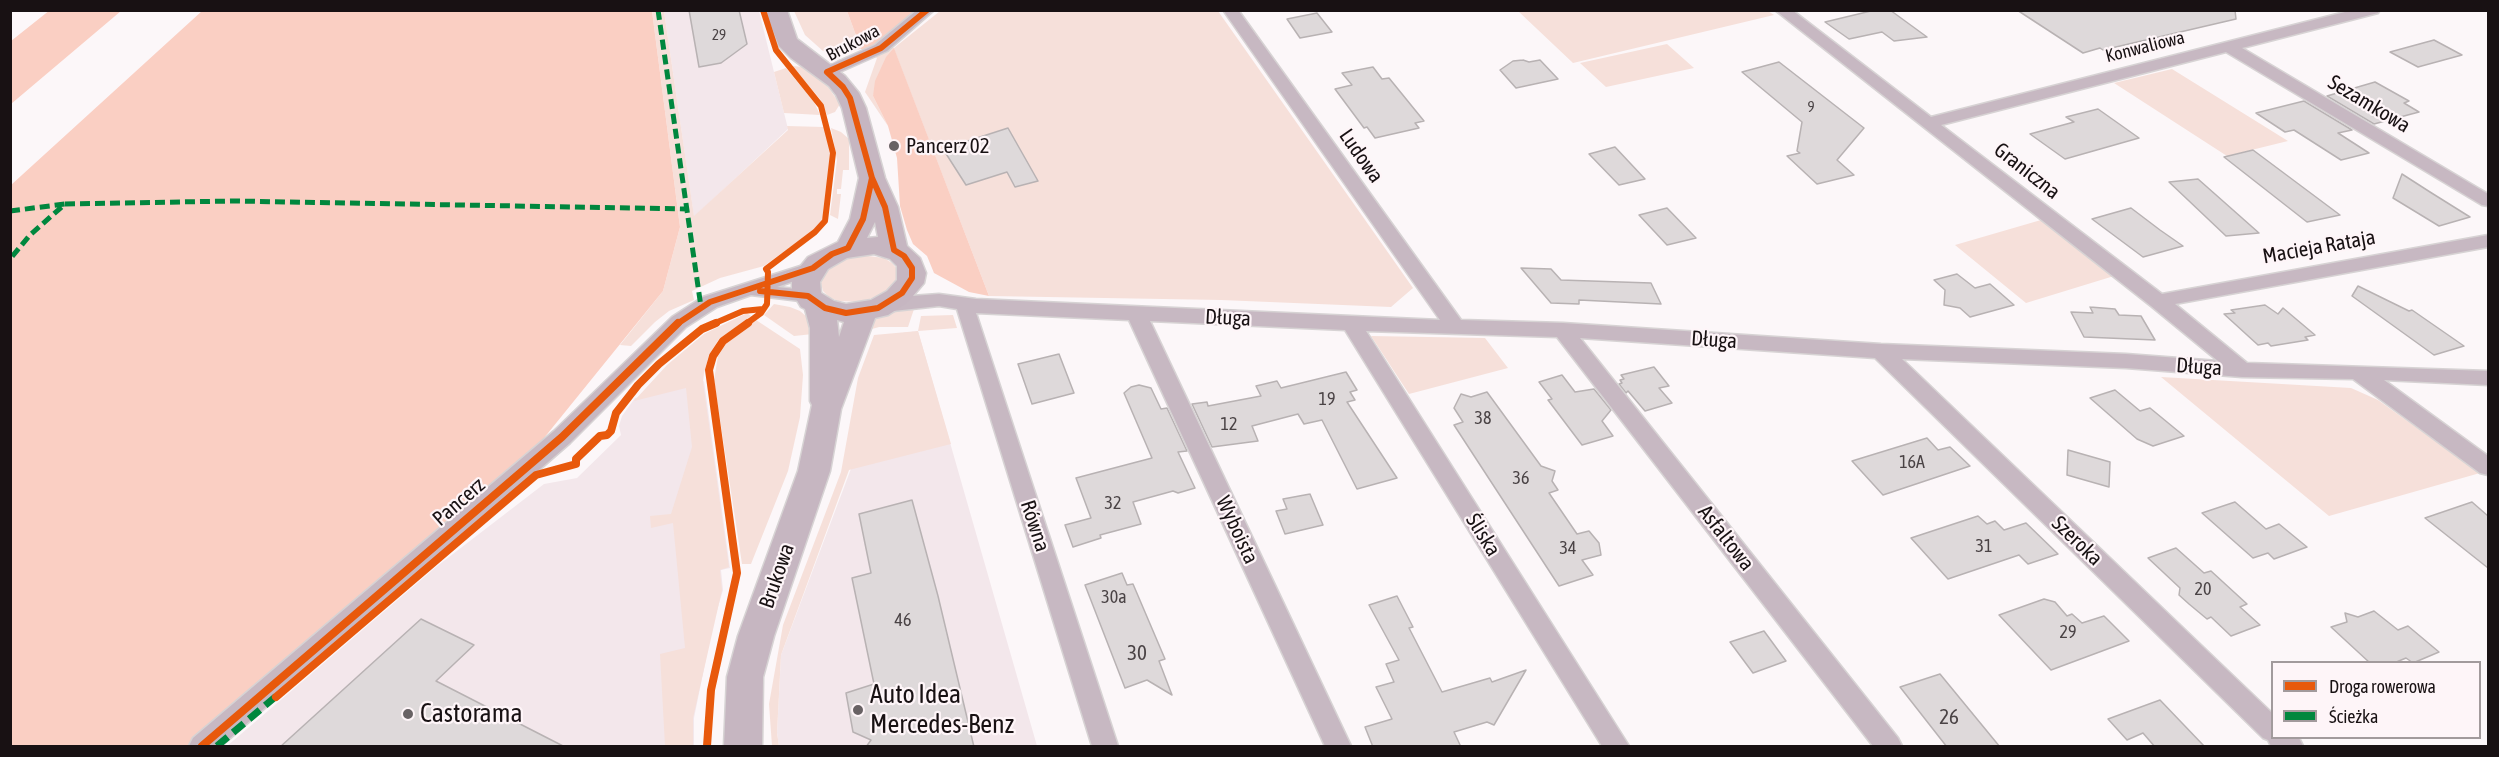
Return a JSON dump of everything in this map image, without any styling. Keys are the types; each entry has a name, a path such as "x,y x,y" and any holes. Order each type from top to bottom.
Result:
{"street":[{"name":"Brukowa","path":"776,10 787,41 799,53 837,81 850,98 872,178 885,207 894,250"},
{"name":"Brukowa","path":"827,72 881,48 927,10"},
{"name":"Ludowa","path":"1230,10 1456,328"},
{"name":"Graniczna","path":"1782,10 2158,301 2242,370"},
{"name":"Konwaliowa","path":"1927,123 2373,10"},
{"name":"Sezamkowa","path":"2227,46 2488,201"},
{"name":"Brukowa","path":"849,248 861,225 872,178"},
{"name":"Macieja Rataja","path":"2158,301 2488,241"},
{"path":"869,245 894,250 908,260 912,268 912,278 902,293 873,308 839,312 813,301 806,282 813,268 832,254 849,248 869,245"},
{"name":"Pancerz","path":"202,747 562,437 679,322 710,302 813,268"},
{"name":"Długa","path":"912,278 939,300"},
{"name":"Pancerz","path":"742,292 755,290 781,292 813,301"},
{"name":"Długa","path":"873,308 939,300 968,305 1350,324 1563,330 1881,351 2126,361 2242,370 2488,378"},
{"name":"Brukowa","path":"813,301 824,328 823,383 826,409"},
{"name":"Równa","path":"968,305 966,312 1105,747"},
{"name":"Brukowa","path":"743,747 745,677 756,636 814,471 826,409 873,308"},
{"name":"Wyboista","path":"1136,313 1338,747"},
{"name":"Śliska","path":"1350,324 1616,747"},
{"name":"Asfaltowa","path":"1563,330 1889,747"},
{"name":"Szeroka","path":"1881,351 2271,729"},
{"path":"2358,372 2488,467"}],"shaded area":[{"path":"50,10 121,11 11,104 11,41"},
{"path":"202,11 652,11 680,227 663,291 527,459 187,746 11,746 11,185"},
{"path":"652,11 664,11 694,216 788,130 787,126 824,127 830,149 830,164 825,213 821,222 811,232 764,266 720,278 692,291 694,300 669,311 631,346 620,345 663,291 680,227"},
{"path":"664,11 759,11 788,129 694,217"},
{"path":"794,11 847,11 861,49 836,54 823,51 805,35"},
{"path":"847,11 917,11 876,46 864,51 861,49"},
{"path":"940,11 1218,11 1413,288 1391,307 1221,300 989,296 894,49 873,96 888,126 865,92 877,58 875,57 894,48"},
{"path":"1518,11 1768,11 1774,15 1573,63"},
{"path":"1667,44 1694,68 1606,87 1580,63"},
{"path":"894,48 989,296 969,292 934,273 927,256 913,244 907,230 900,206 897,158 888,126 873,96 875,81 886,57"},
{"path":"792,66 804,67 828,87 840,104 835,112 827,115 820,99"},
{"path":"786,68 814,102 820,115 784,113 774,72"},
{"path":"2172,69 2288,141 2227,156 2114,83"},
{"path":"831,128 841,132 849,139 849,170 843,170 841,189 837,189 837,194 841,194 838,219 830,215 837,160"},
{"path":"2041,220 2114,276 2026,303 1955,245"},
{"path":"861,255 884,258 892,263 897,269 897,277 893,285 885,293 862,302 838,301 829,297 823,291 821,283 829,268 849,257"},
{"path":"774,304 800,311 807,317 813,334 794,336 764,315"},
{"path":"914,309 908,327 879,327 865,331 873,321 890,311"},
{"path":"747,313 751,316 719,339 709,355 704,373 703,382 729,567 720,570 722,590 693,718 693,746 665,746 660,654 685,648 673,523 651,528 650,516 671,514 692,447 686,388 634,401 667,365 704,334"},
{"path":"953,315 957,328 918,331 921,316"},
{"path":"756,320 800,349 803,375 800,417 788,471 751,564 742,564 714,380 718,356 728,341"},
{"path":"918,331 1037,746 779,746 777,733 781,655 902,333"},
{"path":"918,331 951,444 849,470 781,655 777,733 779,746 772,746 769,704 783,625 841,472 858,378 874,335"},
{"path":"1371,336 1485,338 1508,368 1409,394"},
{"path":"2161,377 2351,388 2378,400 2480,473 2329,516"},
{"path":"704,381 730,568 721,570 723,590 713,624 694,718 694,746 227,746 436,567 544,484 577,478 621,435 619,426 622,416 635,398"}],"building":[{"path":"689,10 739,10 747,44 721,63 699,67"},
{"path":"1875,10 1890,10 1927,37 1894,41 1882,32 1849,39 1825,22"},
{"path":"2017,10 2235,10 2236,19 2083,53"},
{"path":"1317,13 1332,32 1300,38 1287,19"},
{"path":"2434,40 2462,55 2418,67 2390,52"},
{"path":"1540,60 1558,79 1516,88 1500,70 1513,61 1529,62"},
{"path":"1779,62 1864,128 1837,160 1854,175 1817,184 1787,156 1800,153 1797,151 1802,122 1742,72"},
{"path":"1373,67 1382,79 1389,78 1424,121 1415,123 1419,128 1375,138 1367,127 1364,128 1335,89 1352,85 1342,73"},
{"path":"2375,82 2409,101 2404,103 2419,112 2374,124 2327,96"},
{"path":"2304,101 2352,130 2338,133 2369,153 2341,160 2294,130 2285,132 2256,113"},
{"path":"2098,109 2139,138 2065,159 2030,134 2074,122 2066,117"},
{"path":"1008,128 1038,181 1015,187 1007,172 966,185 943,149"},
{"path":"1615,147 1645,179 1619,185 1589,154"},
{"path":"2253,150 2340,215 2307,222 2224,157"},
{"path":"2402,174 2470,217 2439,226 2393,198"},
{"path":"2198,179 2259,233 2226,236 2169,182"},
{"path":"1667,208 1696,238 1667,245 1639,215"},
{"path":"2131,208 2183,246 2143,257 2092,219"},
{"path":"1521,268 1551,269 1561,280 1651,283 1661,304 1579,300 1579,304 1551,303"},
{"path":"1957,274 1975,288 1990,284 2014,305 1970,317 1960,308 1944,305 1945,290 1934,280"},
{"path":"2358,286 2409,311 2412,310 2464,346 2434,355 2352,296"},
{"path":"2265,305 2278,314 2283,308 2315,335 2305,337 2308,340 2271,346 2268,343 2258,345 2224,314 2235,313 2231,310"},
{"path":"2090,307 2115,309 2119,315 2141,316 2155,340 2084,337 2071,312 2093,313"},
{"path":"1059,354 1074,393 1032,404 1018,364"},
{"path":"1654,367 1669,386 1659,388 1672,403 1645,411 1619,384 1622,383 1620,380 1624,379 1621,375"},
{"path":"1346,372 1357,390 1350,392 1355,400 1347,402 1397,478 1357,489 1322,420 1304,424 1298,414 1252,426 1258,441 1212,447 1192,404 1207,402 1208,406 1261,396 1256,386 1277,381 1281,388"},
{"path":"1562,375 1575,392 1594,389 1611,410 1602,421 1613,436 1582,445 1548,400 1552,399 1539,382"},
{"path":"1139,385 1151,388 1161,409 1167,408 1187,451 1178,452 1195,488 1178,493 1173,491 1133,502 1141,524 1100,535 1101,538 1073,547 1065,525 1091,518 1076,478 1152,458 1124,393 1131,387"},
{"path":"2115,390 2140,411 2150,408 2184,436 2153,446 2137,439 2090,398"},
{"path":"1487,392 1541,466 1555,471 1552,481 1558,490 1549,493 1577,534 1589,531 1599,543 1601,555 1582,560 1593,575 1559,586 1454,425 1463,422 1454,408 1461,394 1471,397"},
{"path":"1927,438 1938,450 1950,447 1970,466 1883,495 1852,461"},
{"path":"2068,450 2110,462 2109,487 2067,475"},
{"path":"1310,494 1323,525 1285,534 1276,511 1287,509 1283,499"},
{"path":"912,500 938,596 974,747 866,747 871,740 853,732 846,693 874,684 852,578 871,573 859,514"},
{"path":"2235,502 2266,529 2279,524 2307,547 2274,559 2268,553 2253,558 2202,513"},
{"path":"2472,502 2488,516 2488,568 2425,518"},
{"path":"1978,516 1987,524 1995,521 2004,530 2026,523 2058,554 2028,564 2019,555 1948,579 1911,538"},
{"path":"2176,548 2204,573 2211,571 2247,604 2240,607 2260,625 2231,636 2211,617 2207,619 2179,595 2180,588 2148,558"},
{"path":"1122,573 1127,585 1133,584 1165,659 1159,661 1172,695 1147,680 1125,688 1085,585"},
{"path":"1397,596 1413,627 1409,628 1442,692 1490,678 1492,682 1526,670 1494,725 1487,722 1454,732 1461,747 1373,747 1365,727 1392,719 1376,687 1394,682 1386,664 1399,660 1369,605"},
{"path":"2044,599 2055,602 2067,616 2072,614 2082,623 2104,616 2129,641 2051,670 1999,615"},
{"path":"2374,611 2398,630 2408,626 2439,652 2418,661 2410,661 2406,658 2399,661 2368,661 2331,627 2347,622 2345,613 2358,617"},
{"name":"Castorama","path":"421,619 474,645 436,681 565,747 280,747"},
{"path":"1764,631 1786,661 1753,673 1730,642"},
{"path":"1940,674 2000,747 1947,747 1900,687"},
{"path":"2160,700 2205,747 2155,747 2143,733 2127,740 2108,719"}],"marked path":[{"path":"658,10 701,307"},
{"path":"65,204 234,201 687,209"},
{"path":"10,211 65,204 30,235 10,259"},
{"path":"217,746 280,693"}],"cycle path":[{"path":"707,746 711,690 737,573 709,370 713,356 723,341 761,313 767,304 768,272 766,269 815,232 825,221 833,153 821,106 776,50 763,10"},
{"path":"202,746 562,437 679,322 710,302 813,268 832,254 848,248 863,219 872,178 850,98 843,87 827,72 881,48 927,10"},
{"path":"760,291 808,296 825,308 846,313 878,308 902,293 912,278 912,268 904,256 894,250 885,207 872,178"},
{"path":"276,697 536,475 576,464 576,459 600,436 607,435 611,431 616,413 638,385 659,364 702,329 743,311 763,309"}],"place":[{"name":"Pancerz 02","path":"894,146"},
{"name":"Auto Idea Mercedes-Benz","path":"858,710"},
{"name":"Castorama","path":"408,714"}]}
